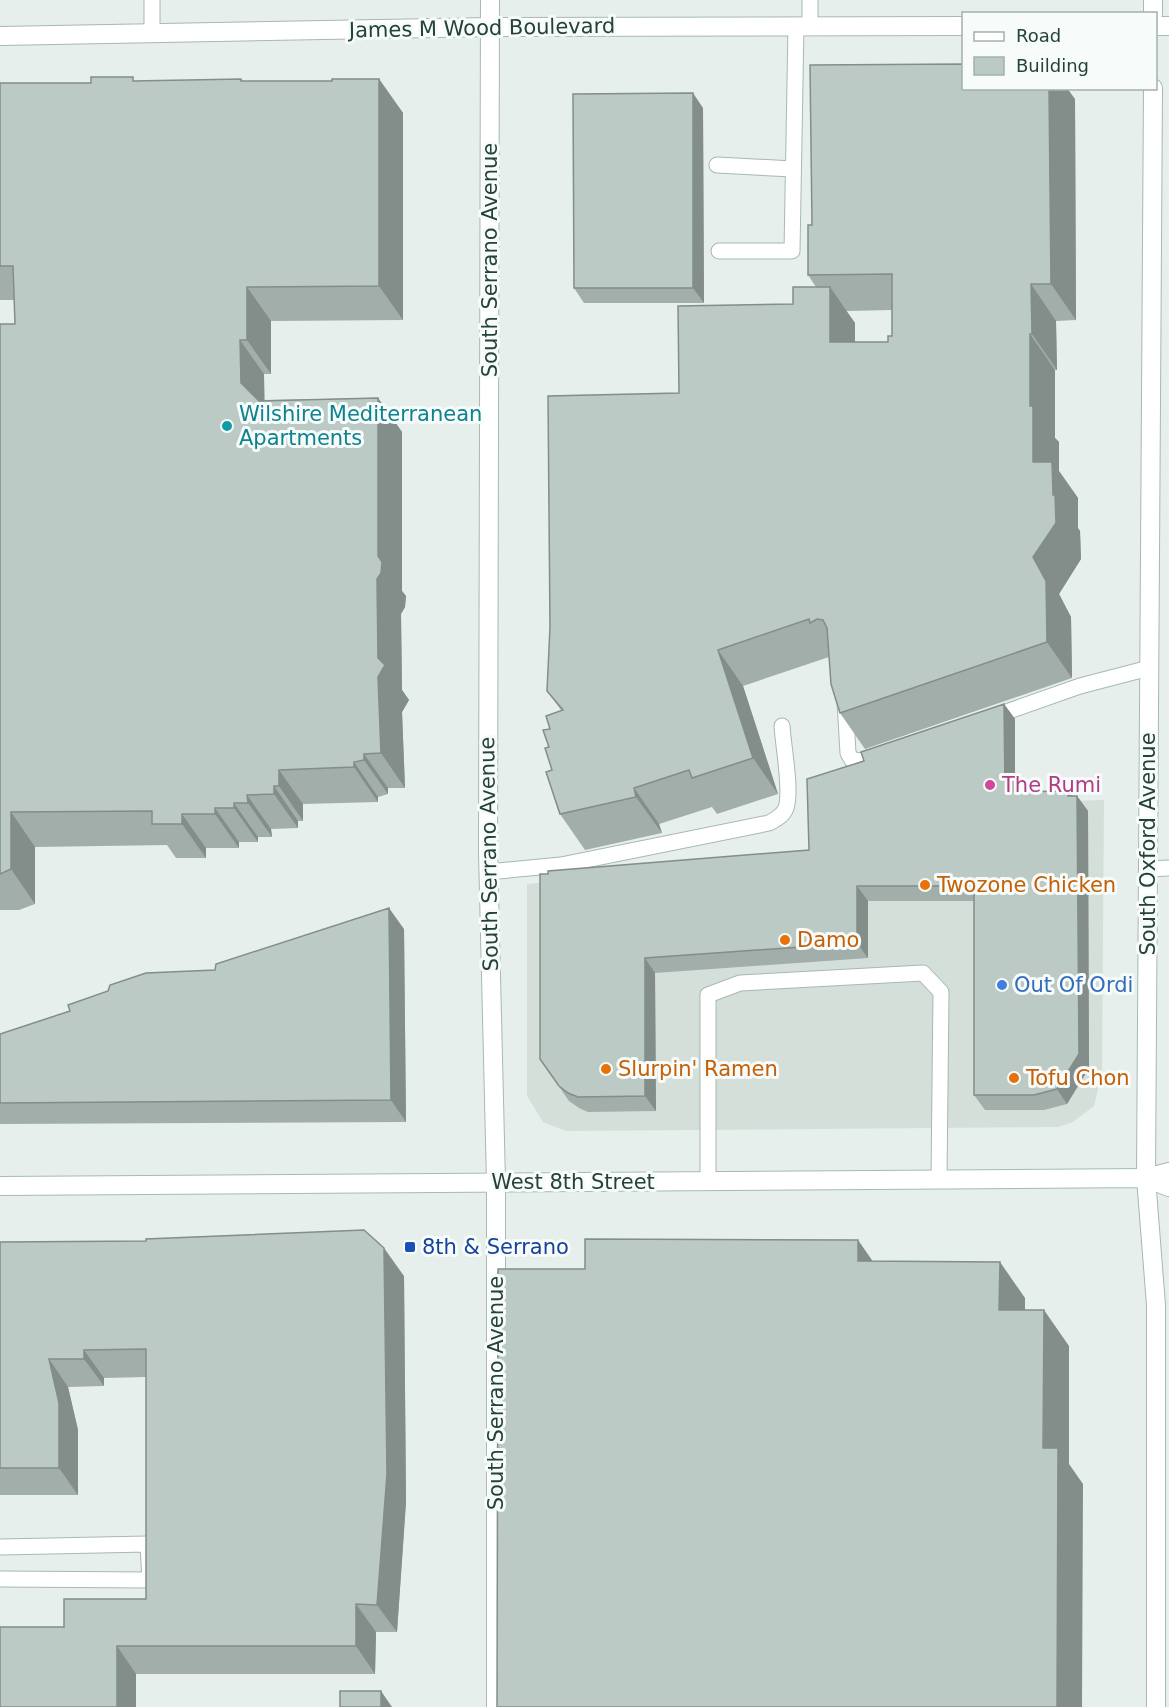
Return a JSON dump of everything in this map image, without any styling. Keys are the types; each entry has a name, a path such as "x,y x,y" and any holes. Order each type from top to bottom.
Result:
{"street":[{"name":"South Serrano Avenue","path":"490,0 488,872 496,1182 496,1707"},
{"name":"James M Wood Boulevard","path":"0,36 491,27 962,26"},
{"name":"South Oxford Avenue","path":"1153,90 1146,1179 1156,1305 1156,1707"},
{"name":"West 8th Street","path":"0,1186 1146,1179 1169,1172"},
{"name":"West 8th Street","path":"1146,1179 1169,1187"}],"lane":[{"path":"152,0 152,33"},
{"path":"719,251 792,251 793,169 803,26 810,0"},
{"path":"717,165 793,169"},
{"path":"977,723 1080,686 1149,668"},
{"path":"844,687 848,753 852,760 860,762 901,749"},
{"path":"488,872 561,865 769,823 779,818 786,809 788,796 782,726"},
{"path":"1148,869 1169,868"},
{"path":"708,1181 708,996 740,983 923,973 941,992 939,1180"},
{"path":"0,1547 148,1544 150,1580 0,1579"}],"shaded area":[{"path":"1104,800 1102,1073 1094,1106 1073,1122 1058,1127 566,1131 543,1122 527,1096 527,884 814,859 813,809"}],"building":[{"path":"962,64 962,90 1049,90 1051,284 1031,284 1032,334 1030,334 1033,462 1052,462 1053,495 1055,495 1056,523 1033,557 1046,581 1047,642 840,713 831,684 827,628 823,620 817,619 810,623 809,619 718,650 753,758 692,778 689,770 634,788 636,797 560,814 546,772 552,770 545,748 549,747 543,730 550,729 546,716 563,710 547,691 550,627 548,396 679,393 678,306 793,304 793,287 830,287 830,342 888,342 888,336 892,336 892,274 808,275 808,225 812,225 810,65"},
{"path":"91,77 133,77 133,81 379,79 379,286 247,287 247,340 240,340 241,383 259,401 378,398 378,556 382,562 381,573 377,579 378,658 385,665 378,677 381,753 364,754 364,760 354,762 354,767 279,770 279,786 274,786 274,794 247,795 248,803 234,803 234,808 215,808 215,814 182,814 182,824 152,824 152,811 11,812 11,869 0,874 0,324 15,324 13,266 0,266 0,83 91,83"},
{"path":"693,93 693,288 574,288 573,94"},
{"path":"1004,704 1005,792 1069,791 1068,796 1077,796 1079,1054 1057,1089 1034,1095 974,1095 974,886 857,886 857,943 645,958 645,1096 578,1097 559,1086 540,1059 540,874 548,874 548,871 809,850 807,779 864,761 861,752"},
{"path":"389,908 391,1100 0,1103 0,1034 70,1011 68,1005 108,991 110,985 146,973 215,970 216,964"},
{"path":"364,1230 384,1248 387,1474 377,1605 356,1604 356,1646 117,1646 117,1707 0,1707 0,1627 64,1627 64,1599 146,1599 146,1349 84,1350 84,1359 49,1359 59,1403 59,1468 0,1468 0,1242 146,1241 146,1239"},
{"path":"585,1239 858,1240 858,1261 1000,1262 999,1310 1044,1310 1043,1448 1058,1448 1057,1707 497,1707 498,1269 585,1269"},
{"path":"340,1691 381,1691 381,1707 340,1707"}],"place":[{"name":"Wilshire Mediterranean Apartments","path":"227,426"},
{"name":"The Rumi","path":"990,785"},
{"name":"Twozone Chicken","path":"925,885"},
{"name":"Damo","path":"785,940"},
{"name":"Out Of Ordi","path":"1002,985"},
{"name":"Slurpin' Ramen","path":"606,1069"},
{"name":"Tofu Chon","path":"1014,1078"},
{"name":"8th & Serrano","path":"410,1247"}]}
